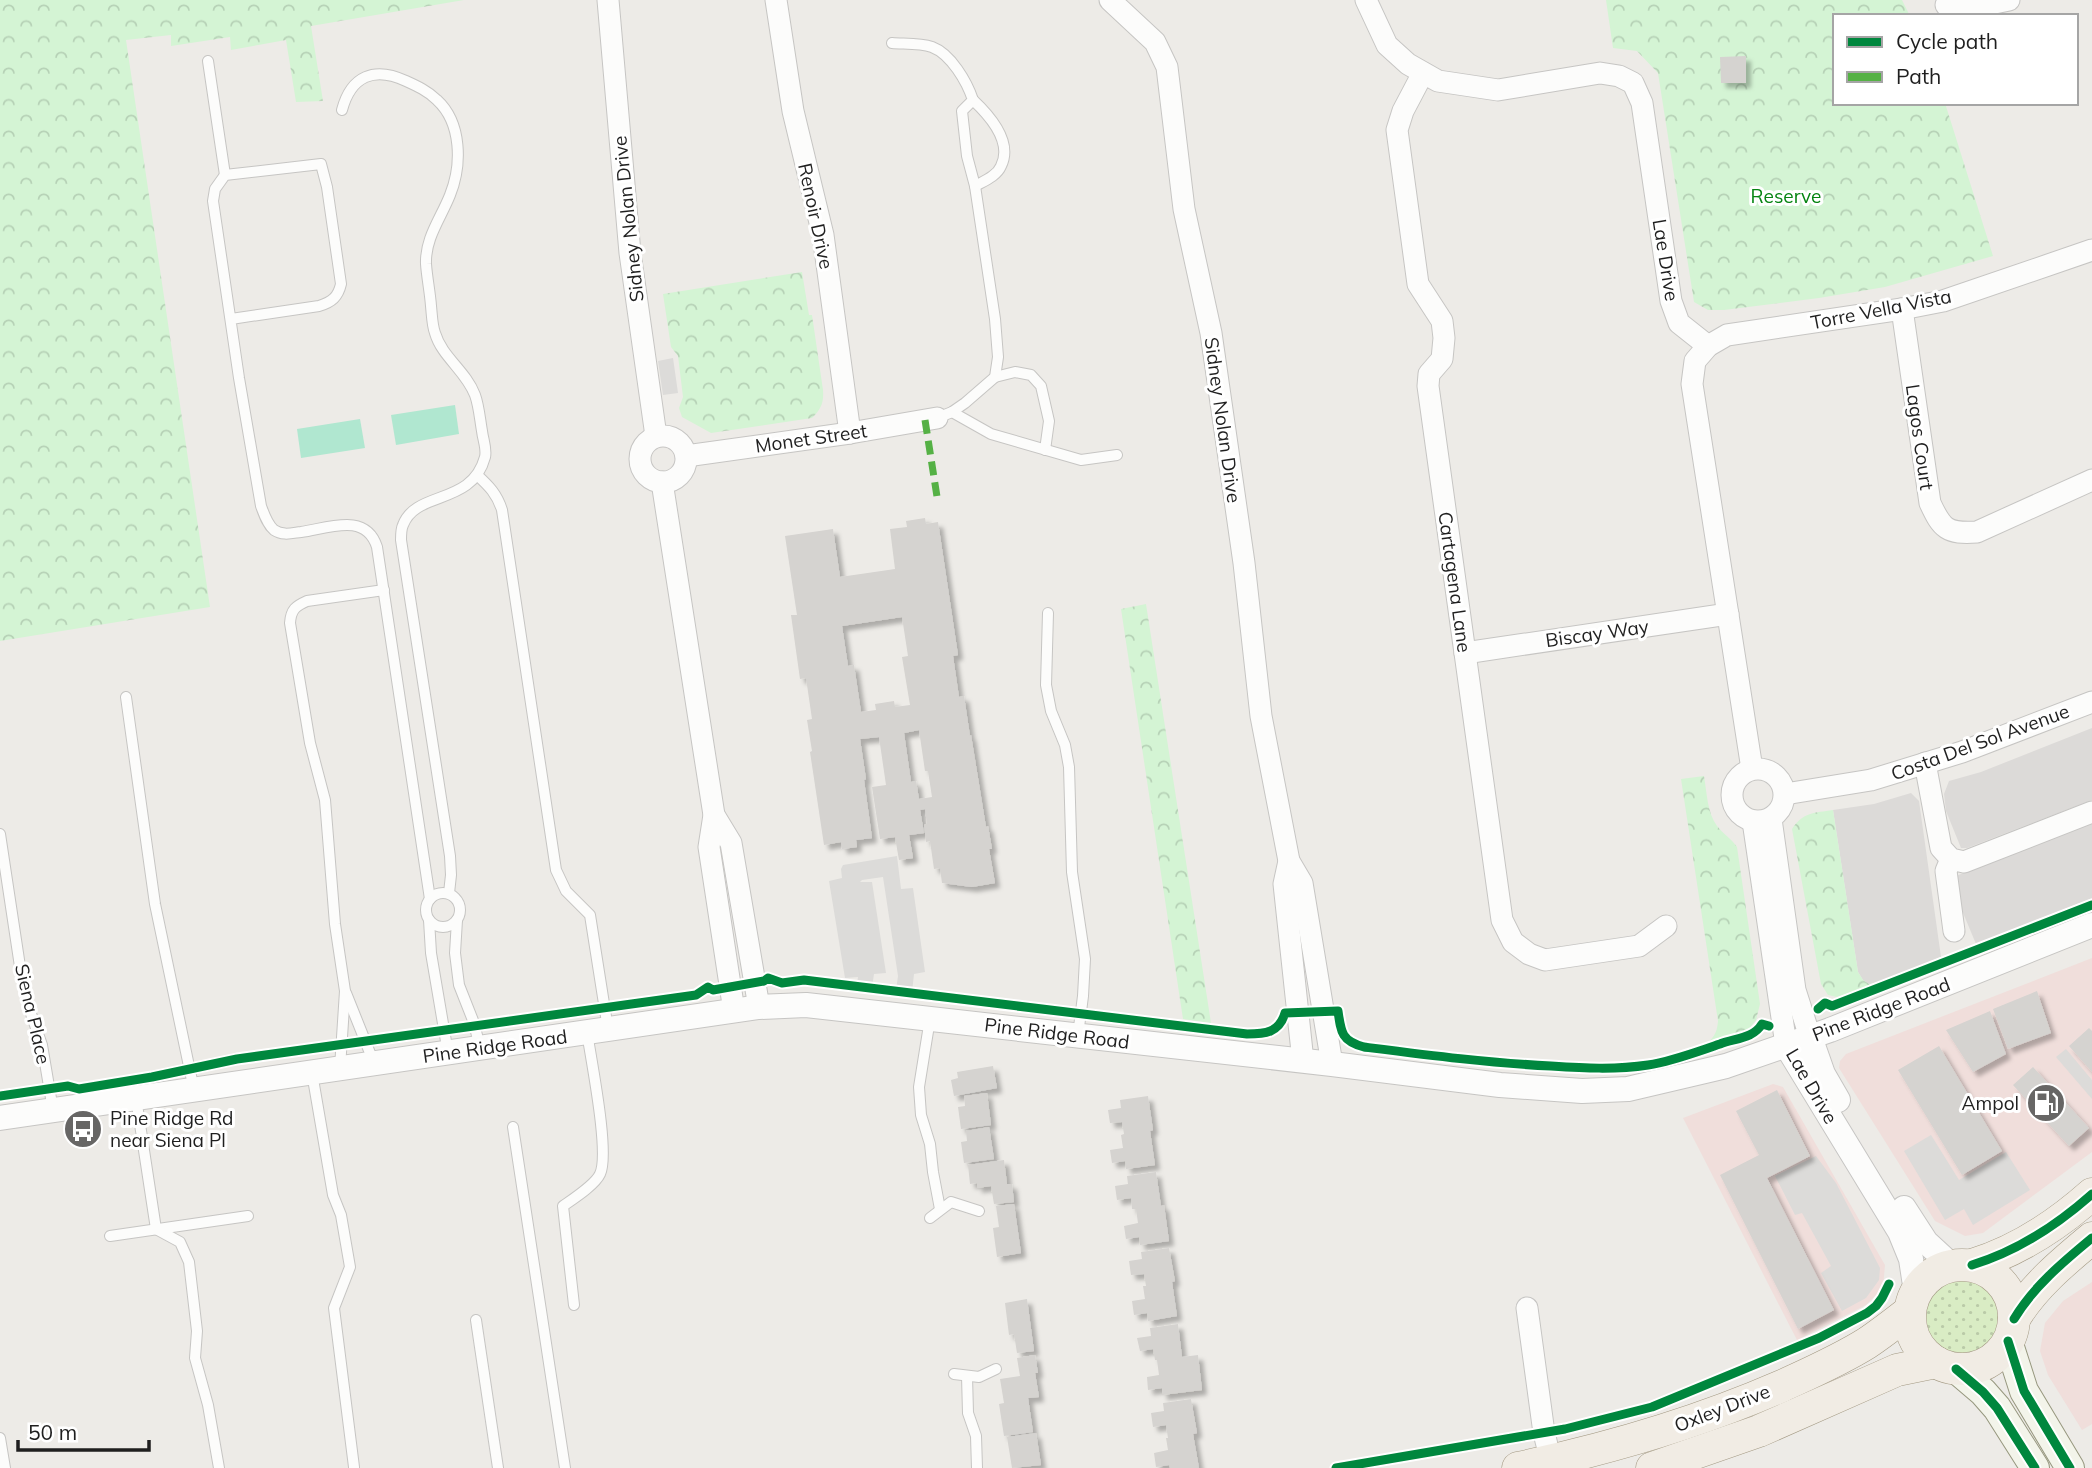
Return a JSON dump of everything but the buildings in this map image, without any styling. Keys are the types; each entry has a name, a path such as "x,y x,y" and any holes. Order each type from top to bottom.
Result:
{"main road":[{"path":"2035,1468 1997,1408 1983,1392 1923,1351 1914,1337 1913,1301 1930,1275 1998,1256 2031,1240 2092,1194"},
{"path":"1946,1365 1965,1369 1982,1365 1997,1355 2025,1301 2090,1242"},
{"path":"1961,1265 1986,1270 1998,1279 2007,1291 2013,1305 2011,1330 2024,1391 2070,1468"},
{"name":"Oxley Drive","path":"1518,1468 1652,1434 1760,1395 1856,1349 1913,1301"},
{"name":"Oxley Drive","path":"1652,1468 1759,1431 1897,1370 1946,1365"}],"street":[{"name":"Sidney Nolan Drive","path":"608,0 630,253 656,436"},
{"name":"Renoir Drive","path":"776,0 793,111 823,235 850,433"},
{"name":"Sidney Nolan Drive","path":"1110,0 1155,43 1167,67 1184,209 1211,333 1244,563 1261,716 1289,861 1302,883 1332,1064"},
{"name":"Lae Drive","path":"1366,0 1387,45 1408,64 1438,81 1498,90 1600,73 1619,76 1633,83 1642,103 1671,301 1679,323 1708,346"},
{"path":"1946,5 1985,5 2009,0"},
{"name":"Cartagena Lane","path":"1423,72 1403,111 1397,130 1418,285 1442,321 1443,359 1429,374 1428,386 1502,920 1513,942 1529,954 1545,960 1639,946 1666,926"},
{"name":"Torre Vella Vista","path":"1708,346 1727,335 1902,309 1943,300 2092,250"},
{"name":"Lagos Court","path":"1902,309 1930,503 1939,522 1957,533 1977,532 2092,480"},
{"path":"1708,346 1695,361 1692,383 1752,769"},
{"name":"Monet Street","path":"686,456 850,433 944,415"},
{"path":"656,436 675,439 684,449 686,456 685,464 677,477 663,482 649,478 640,466 639,459 644,445 656,436"},
{"path":"663,482 714,815 709,846 734,1011"},
{"name":"Biscay Way","path":"1465,653 1728,614"},
{"name":"Costa Del Sol Avenue","path":"1785,794 1871,780 1962,752 2092,702"},
{"path":"1925,763 1941,848 1951,859 1964,862 2092,812"},
{"path":"1752,769 1768,770 1774,774 1780,780 1785,794 1781,808 1762,820 1745,818 1738,812 1732,795 1737,779 1752,769"},
{"path":"714,815 731,843 759,1007"},
{"name":"Lae Drive","path":"1762,820 1795,990 1823,1074 1919,1234 1961,1265"},
{"name":"Lae Drive","path":"1762,820 1780,1011 1786,1045 1900,1231 1911,1259 1913,1301"},
{"path":"1951,859 1946,871 1954,930"},
{"name":"Sidney Nolan Drive","path":"1289,861 1284,884 1303,1060"},
{"name":"Pine Ridge Road","path":"0,1118 759,1007 806,1005 1303,1060 1500,1085 1582,1091 1628,1090 1726,1066 1810,1037 2092,925"},
{"path":"1527,1308 1544,1433 1551,1461"}],"lane":[{"path":"892,43 933,47 954,65 973,100 990,116 998,130 1005,153 1001,168 975,186"},
{"path":"208,61 225,175 215,189 214,201 239,378 261,506 274,529 285,534 352,524 365,528 374,536 430,899"},
{"path":"342,110 346,96 356,82 373,74 392,75 424,89 439,102 452,121 458,145 457,170 450,195 429,240 426,261 435,333 445,354 475,394 486,453 473,481 462,489 410,513 403,525 401,540 450,856 449,893"},
{"path":"973,100 962,111 963,126 995,319 999,357 995,377"},
{"path":"225,175 321,164 327,187 341,284 339,294 331,302 320,306 231,319"},
{"path":"944,415 995,377 1015,372 1031,375 1041,386 1049,421 1045,450"},
{"path":"944,415 991,434 1081,460 1117,455"},
{"path":"477,475 498,497 502,510 556,870 566,891 590,915 604,1151 600,1175 563,1206 574,1305"},
{"path":"340,1068 345,990 335,924 325,800 310,743 290,623 291,613 296,606 307,601 384,590"},
{"path":"1048,613 1046,685 1051,711 1065,745 1069,766 1072,872 1085,959 1078,1036"},
{"path":"126,697 155,904 194,1090"},
{"name":"Siena Place","path":"0,834 21,973 29,1008 42,1045 53,1110"},
{"path":"448,1053 426,913 426,906 435,894 449,893 459,902 455,953 459,985 474,1023 480,1048"},
{"path":"429,920 435,925 447,927 457,920"},
{"path":"345,990 374,1063"},
{"path":"930,1018 919,1087 920,1115 930,1144 940,1209"},
{"path":"312,1073 333,1195 341,1215 350,1267 334,1308 354,1467"},
{"path":"136,1098 156,1229"},
{"path":"513,1127 565,1468"},
{"path":"930,1218 951,1202 979,1211"},
{"path":"110,1236 248,1216"},
{"path":"156,1229 180,1242 189,1262 197,1331 195,1358 208,1405 219,1468"},
{"path":"476,1320 498,1468"},
{"path":"954,1374 979,1377 996,1369"},
{"path":"967,1376 968,1413 976,1436 976,1468"},
{"path":"0,1438 5,1468"}],"shaded area":[{"path":"673,358 678,393 663,395 658,361"},
{"path":"2092,728 2092,800 1961,848 1946,811 1944,794 1949,781 1981,772"},
{"path":"1911,793 1919,801 1941,957 1878,983 1869,984 1858,972 1833,810 1874,804"},
{"path":"2092,821 2092,898 1976,944 1961,908 1956,876"},
{"path":"897,856 901,889 913,888 925,972 914,974 912,992 896,990 898,976 883,877 860,882 872,882 886,973 874,974 872,987 857,985 858,977 845,978 829,881 842,878 843,865"},
{"path":"2092,958 2092,1152 1983,1233 1965,1236 1935,1221 1839,1068 1840,1061 1846,1054"},
{"path":"2066,1049 2092,1080 2092,1099 2056,1057"},
{"path":"1773,1084 1783,1087 1885,1265 1883,1288 1866,1305 1797,1340 1683,1118"},
{"path":"1931,1135 1959,1180 2006,1152 2030,1190 1973,1225 1964,1209 1945,1220 1904,1151"},
{"path":"1816,1156 1836,1183 1880,1268 1879,1280 1866,1298 1842,1311 1821,1273 1831,1266 1802,1213 1795,1215 1775,1176"},
{"path":"2092,1282 2092,1424 2082,1430 2048,1375 2040,1351 2045,1323 2063,1301"}],"green space":[{"path":"0,0 464,0 311,26 323,101 296,102 286,40 231,50 230,37 171,46 171,35 126,40 210,607 0,641"},
{"name":"Reserve","path":"1606,0 1902,0 1909,14 1833,14 1833,105 1946,105 1993,256 1885,287 1819,298 1708,310 1694,302 1658,73 1637,51 1613,48"},
{"path":"802,272 809,315 812,315 823,390 818,412 812,418 711,433 682,417 679,408 683,397 678,356 671,347 663,294"},
{"path":"455,405 459,434 396,445 391,415"},
{"path":"360,419 365,448 301,458 297,429"},
{"path":"1146,604 1211,1023 1183,1019 1121,609"},
{"path":"1704,776 1711,815 1719,829 1737,847 1760,1004 1756,1020 1747,1031 1703,1046 1714,1036 1718,1021 1681,779"},
{"path":"1833,810 1858,972 1869,984 1878,983 1837,997 1828,995 1821,984 1792,829 1805,816"},
{"path":"1962,1276 1977,1279 1990,1288 1999,1301 2002,1316 1999,1331 1990,1344 1977,1353 1962,1356 1947,1353 1934,1344 1925,1331 1922,1316 1925,1301 1934,1288 1947,1279"}],"marked path":[{"path":"925,420 938,503"}],"cycle path":[{"path":"1818,1009 1825,1003 1832,1006 2092,905"},
{"path":"0,1096 68,1086 79,1089 237,1059 696,995 708,987 713,990 768,978 782,983 804,980 1247,1034 1270,1031 1279,1025 1285,1013 1338,1011 1344,1035 1351,1042 1364,1047 1528,1065 1636,1067 1684,1056 1749,1035 1762,1024 1769,1026"},
{"path":"1972,1265 2036,1236 2065,1217 2092,1194"},
{"path":"2014,1319 2039,1286 2092,1238"},
{"path":"1336,1468 1565,1429 1652,1407 1819,1338 1867,1313 1876,1306 1889,1284"},
{"path":"2008,1341 2024,1391 2070,1468"},
{"path":"1956,1369 1997,1408 2035,1468"}],"place":[{"name":"Ampol","path":"2046,1103"},
{"name":"Pine Ridge Rd near Siena Pl","path":"83,1129"}]}
